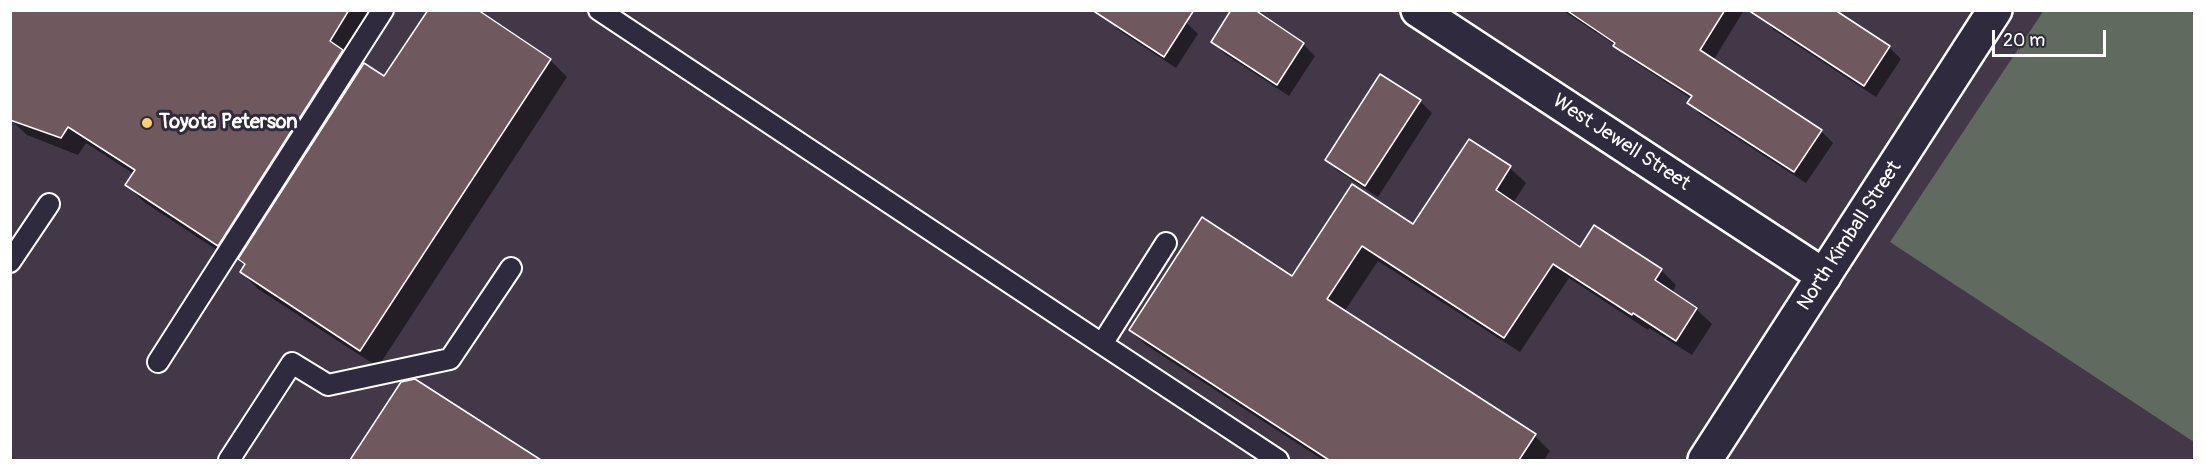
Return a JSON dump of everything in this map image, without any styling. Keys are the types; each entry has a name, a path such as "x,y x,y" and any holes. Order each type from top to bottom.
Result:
{"street":[{"name":"West Jewell Street","path":"1418,10 1824,276"},
{"name":"North Kimball Street","path":"1705,460 1995,10"}],"lane":[{"path":"158,362 383,10"},
{"path":"599,10 1278,460"},
{"path":"10,262 49,204"},
{"path":"1102,344 1166,243"},
{"path":"229,460 292,363 328,385 450,359 511,268"}],"shaded area":[{"path":"2044,10 2194,11 2194,442 1890,242"}],"building":[{"name":"Toyota Peterson","path":"10,10 349,10 330,41 343,50 218,246 125,185 135,170 68,127 61,138 10,120"},
{"path":"428,10 478,10 551,59 360,351 240,272 245,264 238,259 364,63 384,76"},
{"path":"1092,10 1194,10 1164,57"},
{"path":"1231,10 1255,10 1304,43 1277,85 1211,42"},
{"path":"1566,10 1725,10 1700,50 1822,130 1794,172 1687,103 1692,96 1613,46 1615,43"},
{"path":"1748,10 1835,10 1890,46 1864,86"},
{"path":"1380,74 1421,100 1365,186 1325,160"},
{"path":"1469,139 1511,166 1496,190 1580,247 1594,225 1662,269 1655,280 1697,308 1676,341 1553,264 1504,338 1362,246 1327,299 1536,434 1519,460 1329,460 1129,330 1202,217 1292,276 1352,184 1413,224"},
{"path":"415,379 541,460 350,460 401,382"}],"place":[{"name":"Toyota Peterson","path":"147,123"}]}
